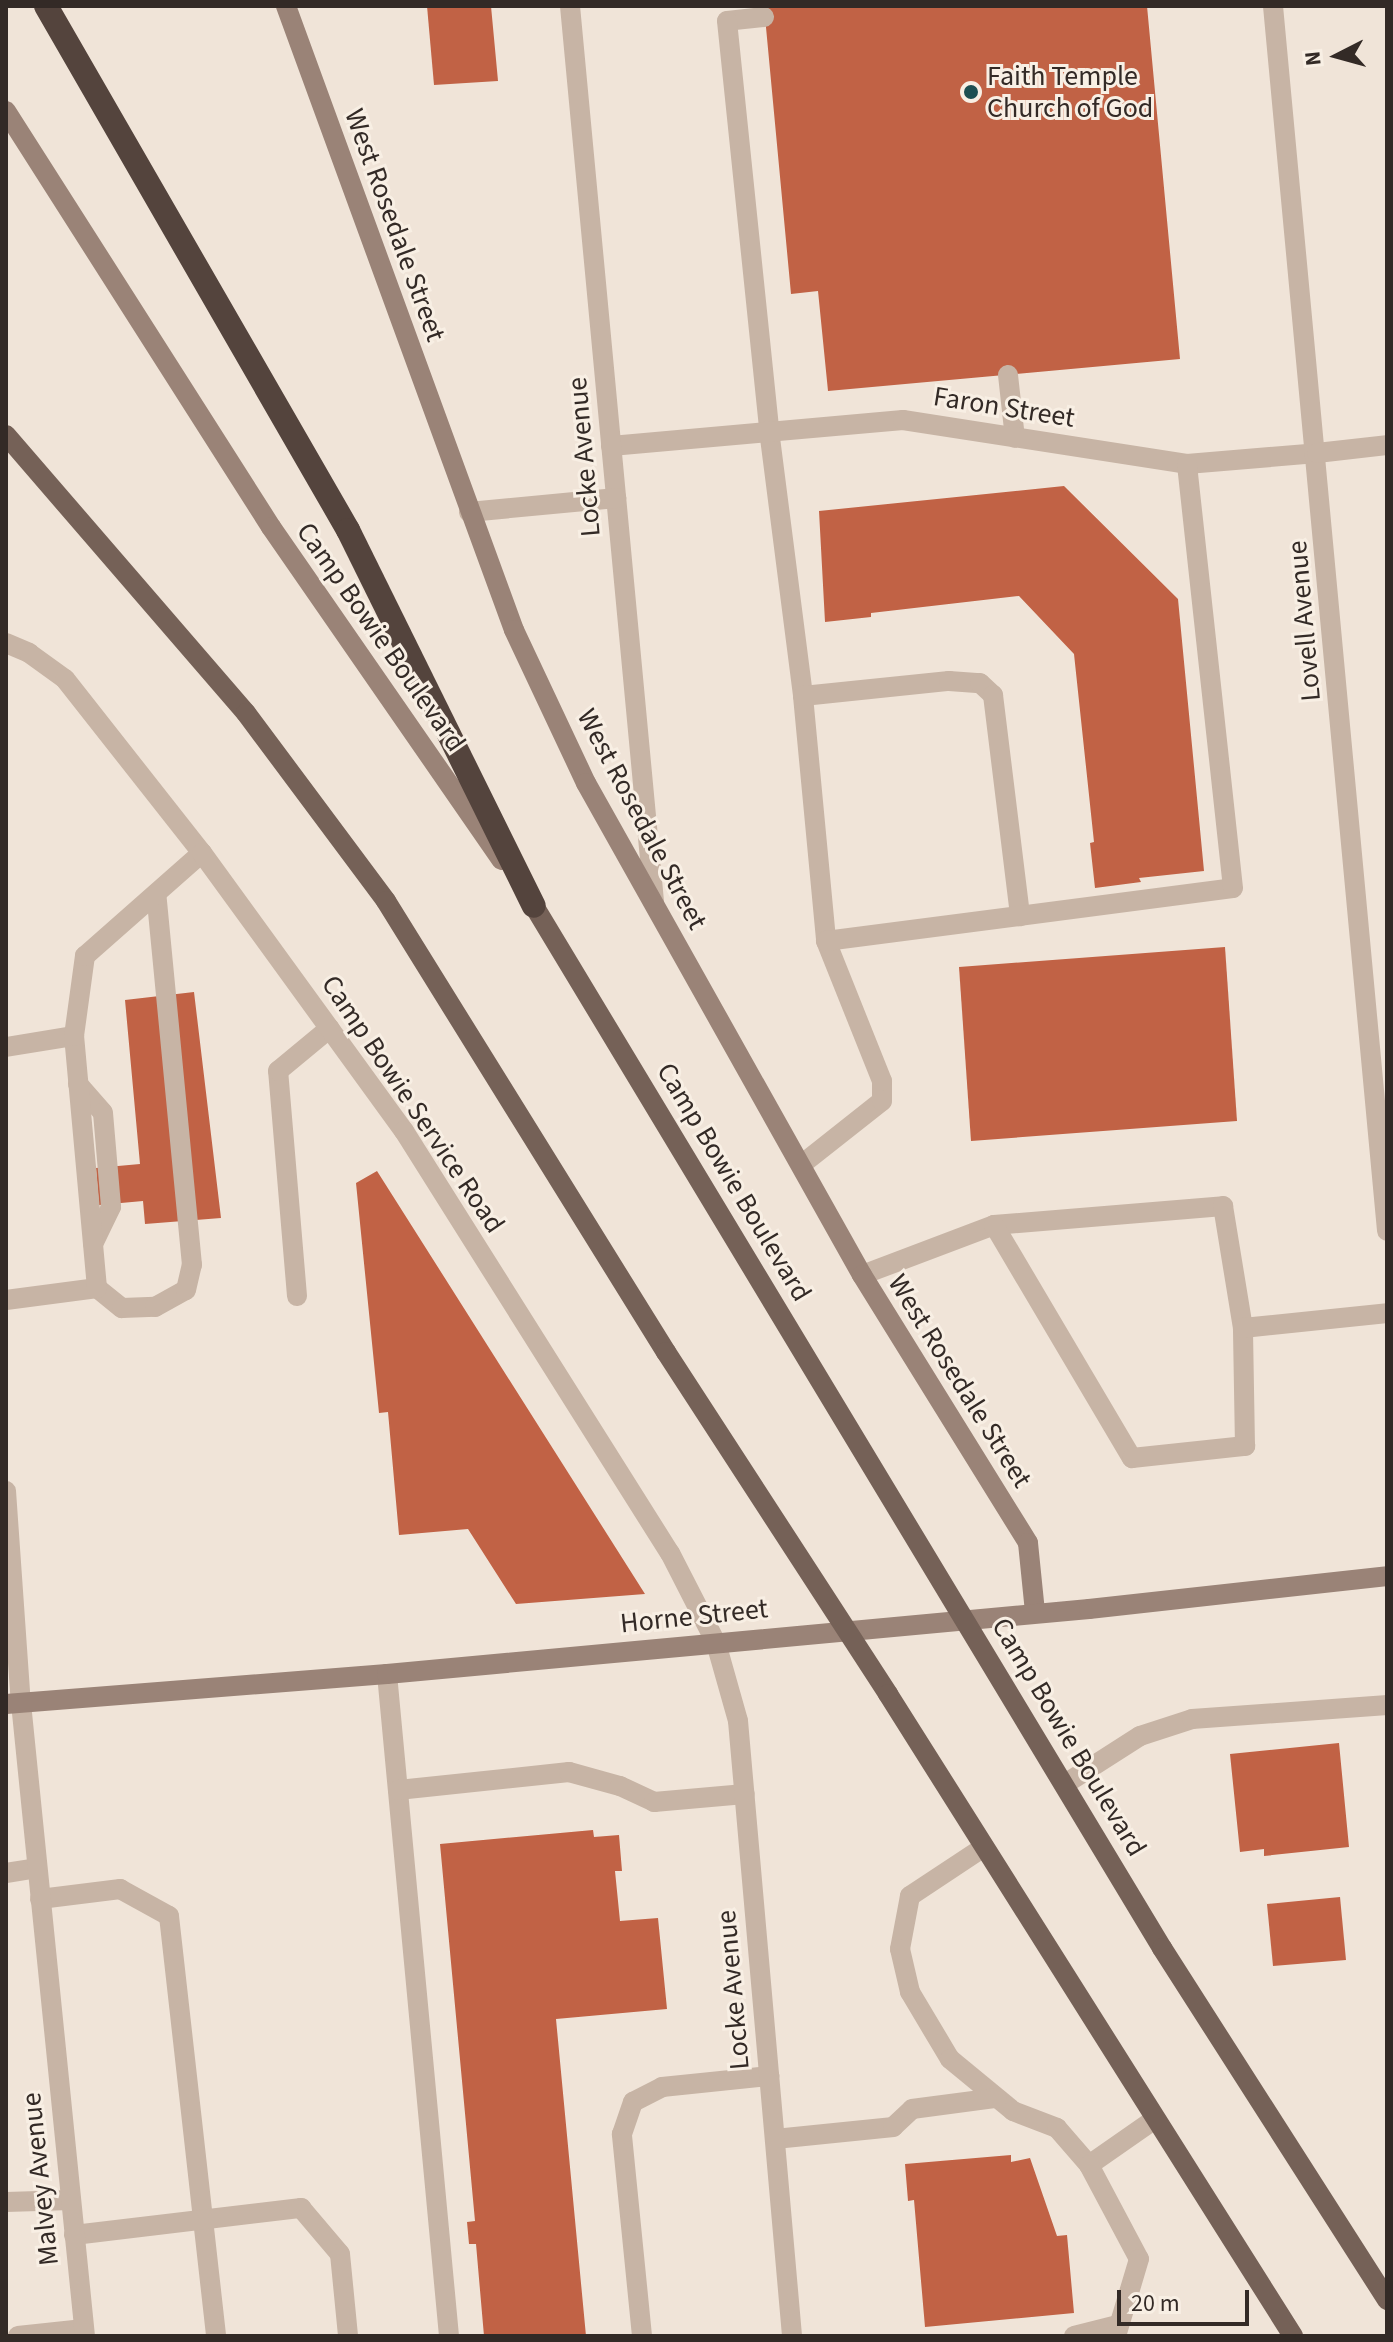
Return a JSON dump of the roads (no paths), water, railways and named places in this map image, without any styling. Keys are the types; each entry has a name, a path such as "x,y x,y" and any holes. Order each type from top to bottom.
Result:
{"highway":[{"path":"46,6 348,530 534,906"}],"main road":[{"name":"West Rosedale Street","path":"286,6 514,630 586,783 862,1275 1028,1543 1035,1612"},
{"name":"Camp Bowie Boulevard","path":"6,111 271,527 534,906 967,1619 1170,1961 1387,2300"},
{"path":"6,435 246,713 386,901 666,1352 1293,2336"},
{"name":"Horne Street","path":"14,1704 387,1674 1387,1576"}],"street":[{"name":"Locke Avenue","path":"570,6 654,902"},
{"name":"Lovell Avenue","path":"1273,6 1387,1231"},
{"path":"764,17 727,21 769,430 803,696 826,941 882,1081 882,1101 801,1165"},
{"path":"1008,375 1015,438"},
{"name":"Faron Street","path":"611,446 903,420 1187,464 1387,445"},
{"path":"826,941 1233,888 1187,464"},
{"path":"469,512 616,498"},
{"name":"Camp Bowie Service Road","path":"6,643 29,653 65,679 202,853 404,1131 645,1513 716,1643"},
{"path":"803,696 949,681 980,683 993,695 1020,916"},
{"path":"156,894 192,1265 186,1290 155,1307 122,1308 97,1288 74,1036 85,956 202,853"},
{"path":"297,1296 278,1071 330,1028"},
{"path":"6,1047 74,1036"},
{"path":"862,1275 994,1225 1223,1206 1243,1328 1245,1446 1132,1458 994,1225"},
{"path":"6,1300 97,1288"},
{"path":"1243,1328 1387,1313"},
{"name":"Malvey Avenue","path":"6,1491 14,1704 37,1868 84,2332"},
{"name":"Locke Avenue","path":"716,1643 738,1721 792,2336"},
{"path":"387,1674 449,2336"},
{"path":"1065,1784 1140,1736 1192,1719 1387,1705"},
{"path":"398,1790 569,1772 620,1786 654,1802 745,1794"},
{"path":"984,1847 910,1896 900,1949 910,1992 950,2059 1013,2111 1057,2128 1089,2165 1139,2259 1116,2330 1074,2336"},
{"path":"6,1873 37,1868"},
{"path":"40,1899 120,1889 169,1916 216,2336"},
{"path":"642,2336 622,2134 633,2102 662,2087 769,2076"},
{"path":"775,2139 893,2127 912,2109 996,2098"},
{"path":"1089,2165 1155,2119"},
{"path":"6,2202 71,2200"},
{"path":"74,2235 301,2208 340,2254 348,2336"},
{"path":"18,2336 84,2332"}],"place":[{"name":"Faith Temple Church of God","path":"971,92"}]}
